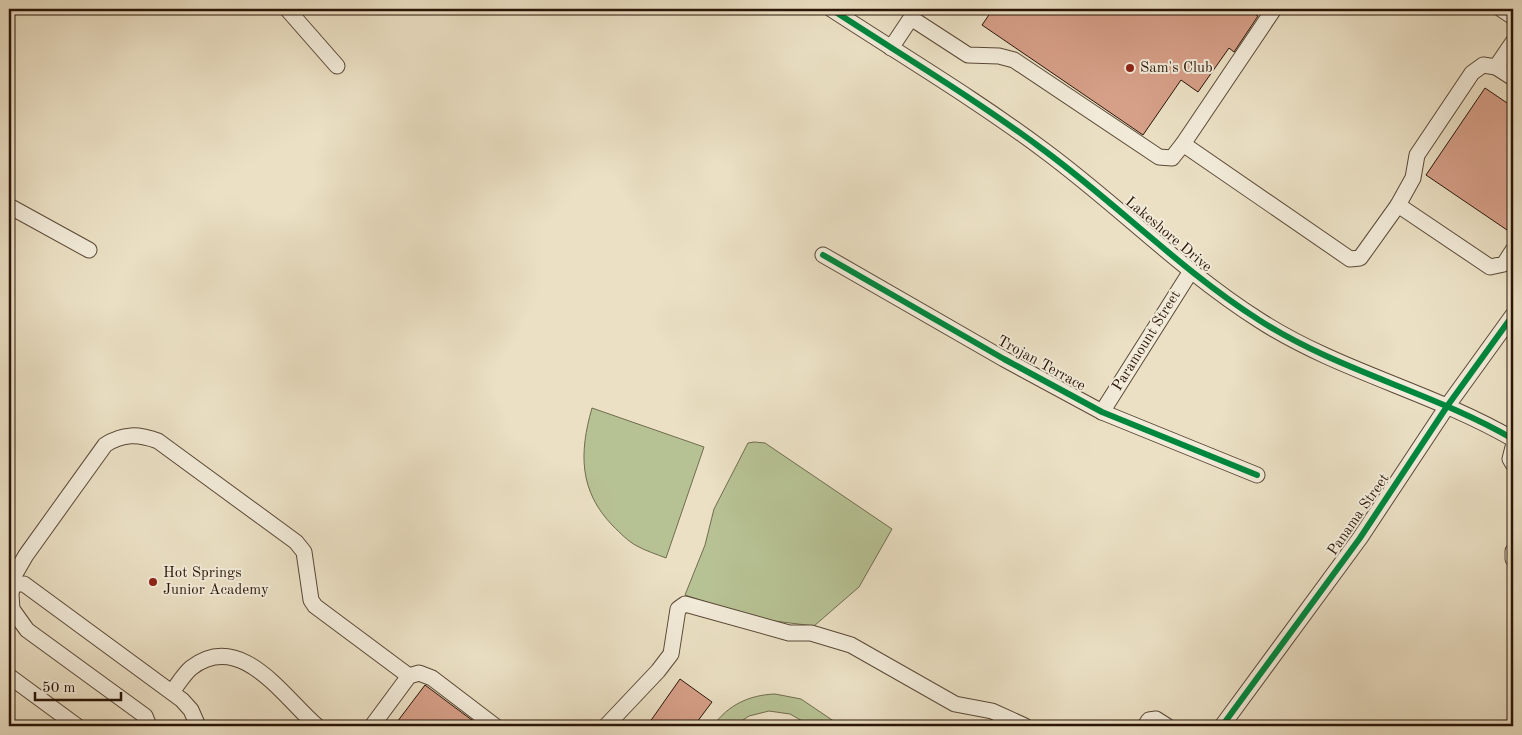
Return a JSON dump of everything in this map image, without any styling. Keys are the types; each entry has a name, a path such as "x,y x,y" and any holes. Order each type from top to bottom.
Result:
{"street":[{"path":"287,9 337,66"},
{"name":"Lakeshore Drive","path":"832,9 1045,150 1191,271 1259,320 1305,346 1448,406 1513,439"},
{"path":"891,48 914,13 968,54 999,56 1014,60 1159,157 1172,158 1274,9"},
{"path":"1501,9 1513,17"},
{"path":"1496,66 1513,42"},
{"path":"1183,144 1350,259 1360,258 1398,205 1412,178 1417,155 1472,73 1483,65 1496,66 1513,78"},
{"path":"1398,205 1490,267 1504,264 1513,250"},
{"path":"9,206 89,250"},
{"name":"Trojan Terrace","path":"823,255 1004,359 1102,412 1257,475"},
{"name":"Paramount Street","path":"1102,412 1191,271"},
{"name":"Panama Street","path":"1222,726 1360,538 1448,406 1513,315"},
{"path":"150,726 145,716 27,630 12,610 10,594 14,574 26,555 105,445 115,439 130,435 145,436 158,441 296,542 304,552 314,606 409,676"},
{"path":"1513,448 1510,459 1513,464"},
{"path":"1513,551 1513,558"},
{"path":"13,584 24,584 172,692 191,710 198,726"},
{"path":"606,726 658,672 671,654 678,609 685,604 789,633 811,633 851,645 955,704 992,711 1025,726"},
{"path":"172,692 190,669 205,659 236,658 267,677 317,726"},
{"path":"372,726 409,676 420,673 432,678 495,726"},
{"path":"9,676 77,726"},
{"path":"1145,726 1148,720 1156,719 1167,726"}],"green space":[{"path":"592,408 704,447 666,558 640,548 628,540 602,513 594,499 588,485 584,456 585,440"},
{"path":"748,443 765,443 892,529 859,587 814,626 758,619 685,595 705,545 714,509"},
{"path":"775,694 801,699 841,726 811,726 790,714 769,711 749,716 734,726 713,726 725,712 740,702 756,696"}],"building":[{"name":"Sam's Club","path":"993,9 1246,9 1258,16 1234,52 1229,48 1198,92 1181,80 1143,135 982,25"},
{"path":"1485,88 1513,107 1513,227 1510,232 1426,175"},
{"path":"680,679 712,702 694,726 647,726"},
{"path":"425,685 453,706 480,726 394,726"}],"cycle path":[{"path":"831,9 1019,132 1098,193 1203,281 1259,320 1321,354 1482,422 1513,439"},
{"path":"823,255 1004,359 1102,412 1257,475"},
{"path":"1222,726 1360,538 1448,405 1513,315"}],"place":[{"name":"Sam's Club","path":"1130,68"},
{"name":"Hot Springs Junior Academy","path":"153,582"}]}
